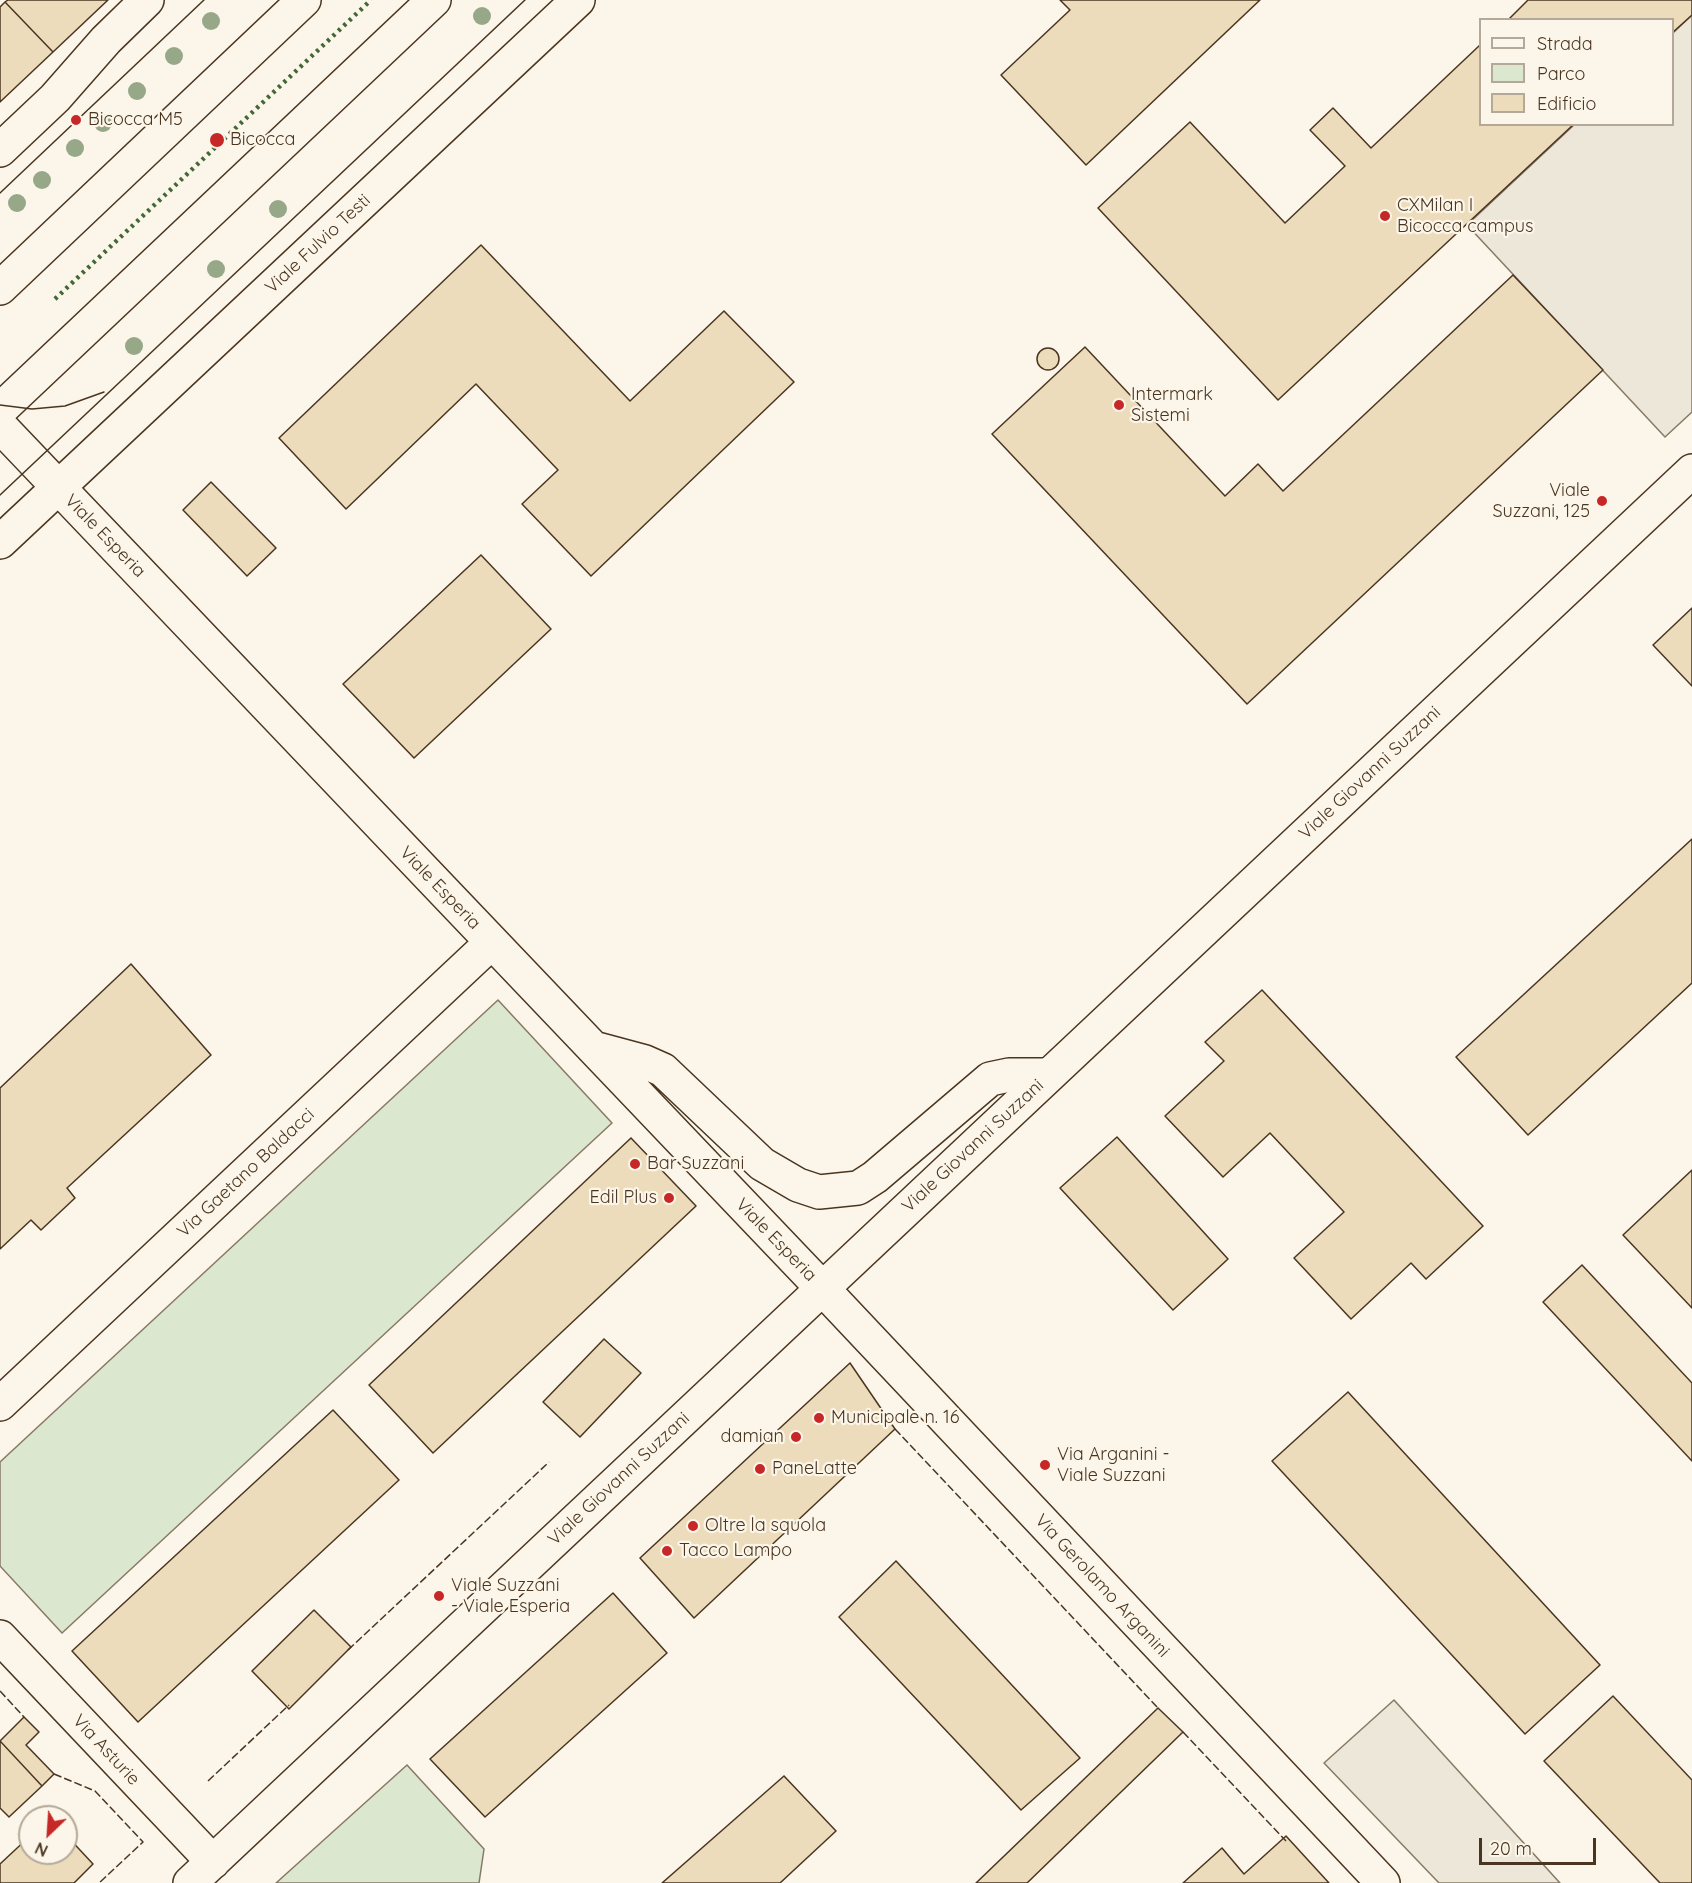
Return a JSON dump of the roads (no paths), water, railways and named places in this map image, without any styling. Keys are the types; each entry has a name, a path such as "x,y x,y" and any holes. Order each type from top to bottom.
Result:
{"street":[{"path":"0,150 55,98 106,40 147,0"},
{"path":"0,288 304,0"},
{"path":"0,410 434,0"},
{"name":"Viale Fulvio Testi","path":"0,542 578,0"},
{"path":"0,426 58,488"},
{"name":"Viale Giovanni Suzzani","path":"202,1872 1692,471"},
{"name":"Viale Esperia","path":"58,488 822,1288"},
{"name":"Via Gaetano Baldacci","path":"0,1404 492,942"},
{"name":"Viale Giovanni Suzzani","path":"593,1048 645,1062 663,1070 762,1164 798,1185 819,1192 858,1188 875,1177 990,1079 1009,1075 1048,1075"},
{"name":"Via Gerolamo Arganini","path":"822,1288 1383,1883"},
{"name":"Via Asturie","path":"0,1637 202,1872"}],"tram line":[{"path":"0,193 204,0"},
{"path":"0,495 525,0"},
{"path":"0,405 32,409 65,406 104,392"}],"place":[{"name":"Bicocca M5","path":"76,120"},
{"name":"Bicocca","path":"217,140"},
{"name":"CXMilan I Bicocca campus","path":"1385,216"},
{"name":"Intermark Sistemi","path":"1119,405"},
{"name":"Viale Suzzani, 125","path":"1602,501"},
{"name":"Bar Suzzani","path":"635,1164"},
{"name":"Edil Plus","path":"669,1198"},
{"name":"Municipale n. 16","path":"819,1418"},
{"name":"damian","path":"796,1437"},
{"name":"Via Arganini - Viale Suzzani","path":"1045,1465"},
{"name":"PaneLatte","path":"760,1469"},
{"name":"Oltre la squola","path":"693,1526"},
{"name":"Tacco Lampo","path":"667,1551"},
{"name":"Viale Suzzani - Viale Esperia","path":"439,1596"}]}
